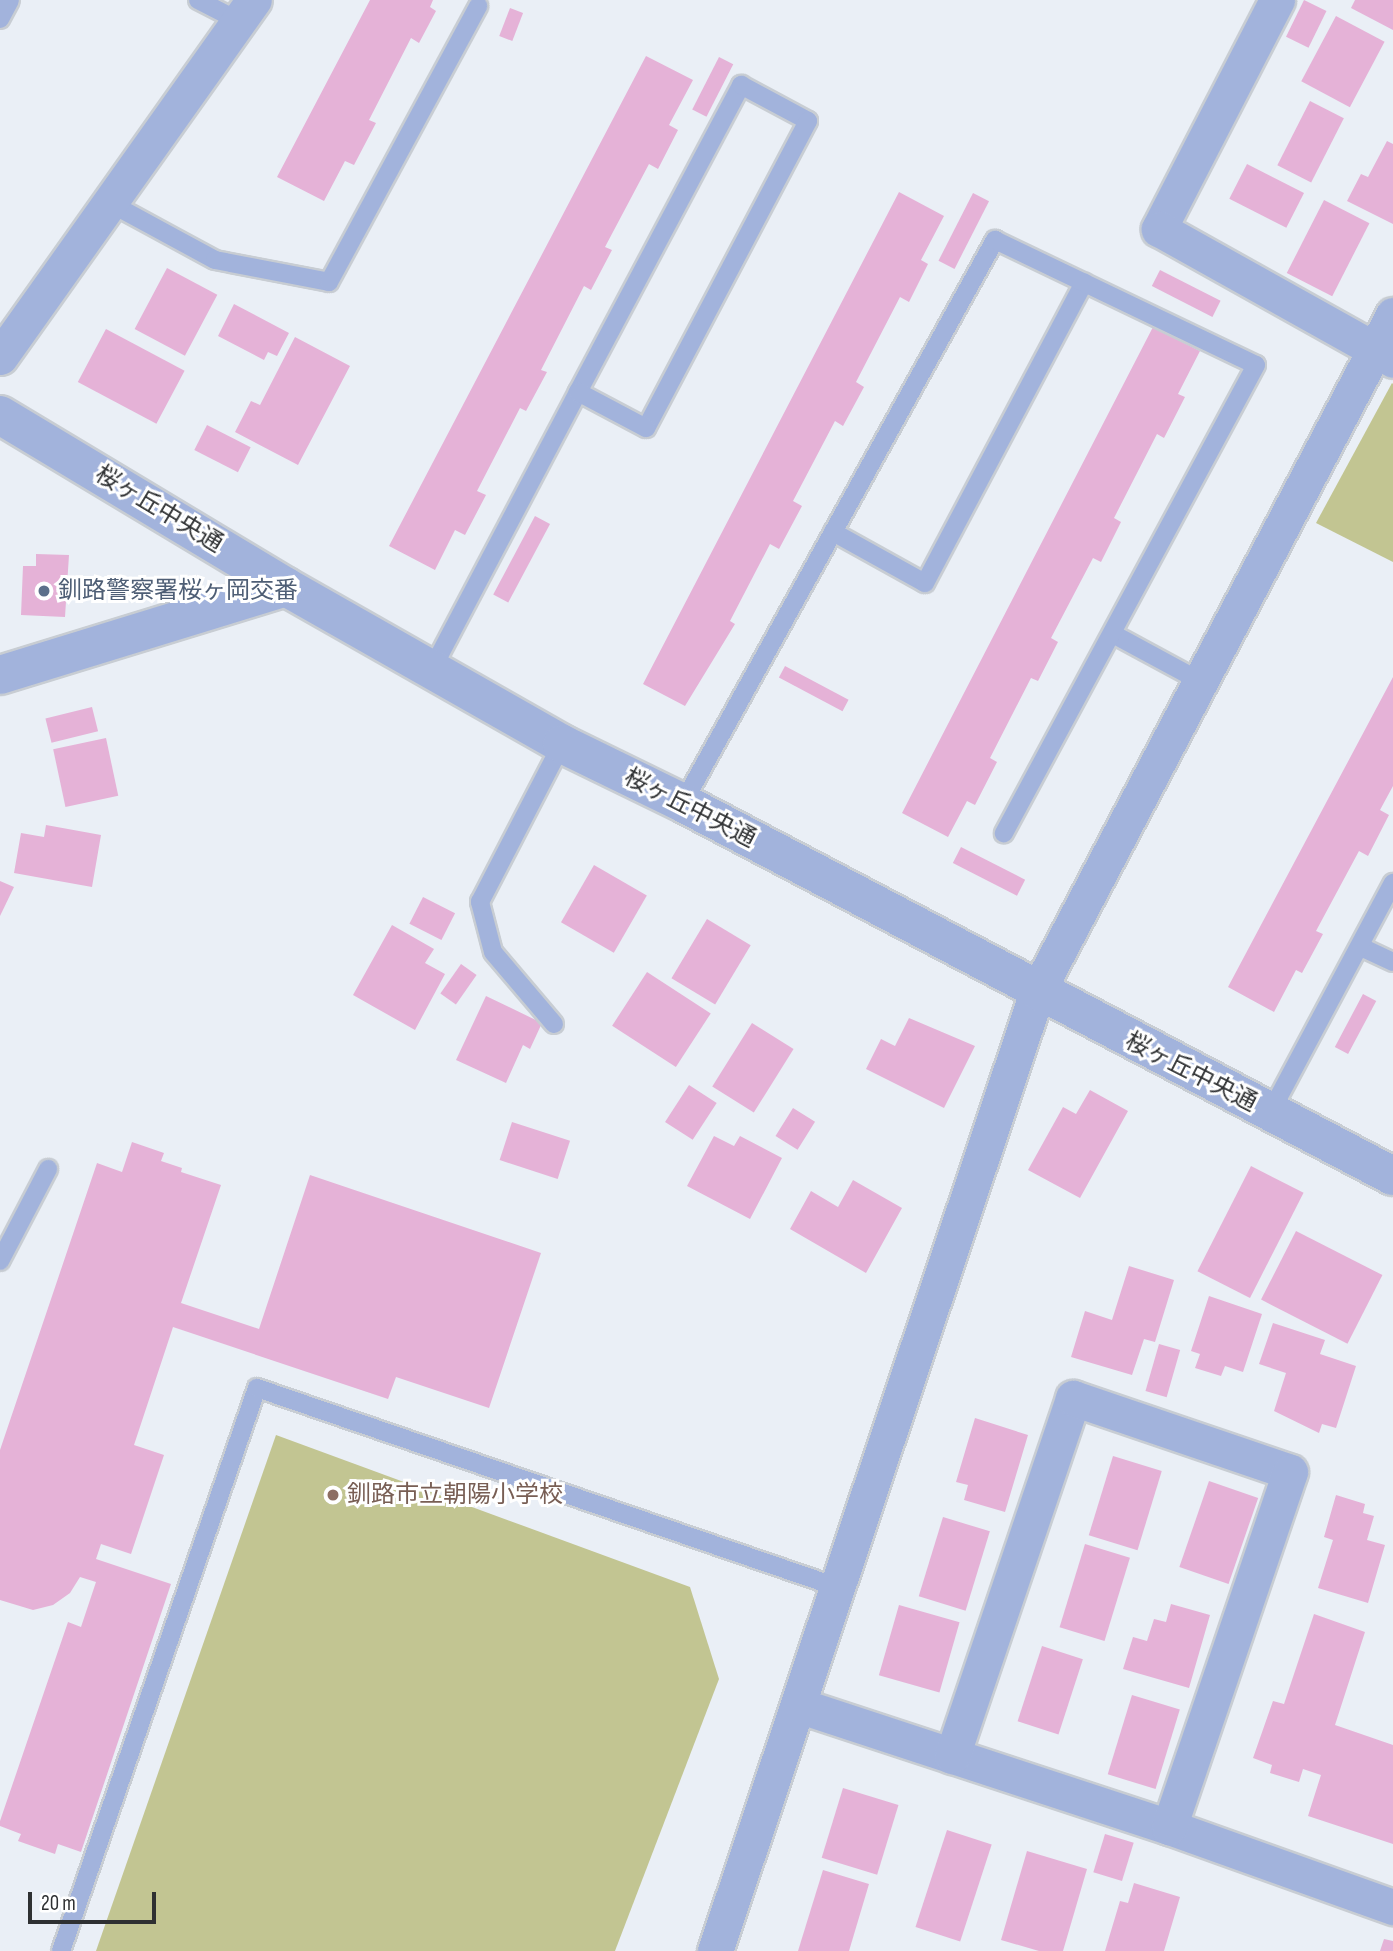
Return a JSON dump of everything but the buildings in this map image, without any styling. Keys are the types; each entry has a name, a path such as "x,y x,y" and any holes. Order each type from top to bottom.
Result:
{"street":[{"path":"1277,0 1159,229 1383,355"},
{"path":"0,357 246,11"},
{"path":"715,1951 1037,992 1200,681 1383,355 1393,315"},
{"name":"桜ヶ丘中央通","path":"0,415 286,587 562,744 683,803 1037,992 1393,1176"},
{"path":"0,675 286,587"},
{"path":"952,1756 1073,1398 1290,1472 1169,1827"},
{"path":"798,1705 1169,1827 1393,1907"}],"lane":[{"path":"0,19 10,0"},
{"path":"198,0 246,11"},
{"path":"110,203 215,260 329,282 478,6"},
{"path":"432,669 578,392 741,86 808,121 646,428 578,392"},
{"path":"683,803 995,240 1256,365 1004,833"},
{"path":"833,532 925,583 1084,283"},
{"path":"1113,634 1200,681"},
{"path":"554,1024 493,952 480,902 562,744"},
{"path":"1270,1113 1393,883"},
{"path":"1361,947 1393,962"},
{"path":"0,1261 48,1169"},
{"path":"61,1951 257,1388 837,1587"}],"green space":[{"path":"1393,384 1393,562 1316,523"},
{"path":"276,1435 690,1587 719,1679 615,1951 96,1951"}],"place":[{"name":"釧路警察署桜ヶ岡交番","path":"44,591"},
{"name":"釧路市立朝陽小学校","path":"333,1495"}]}
